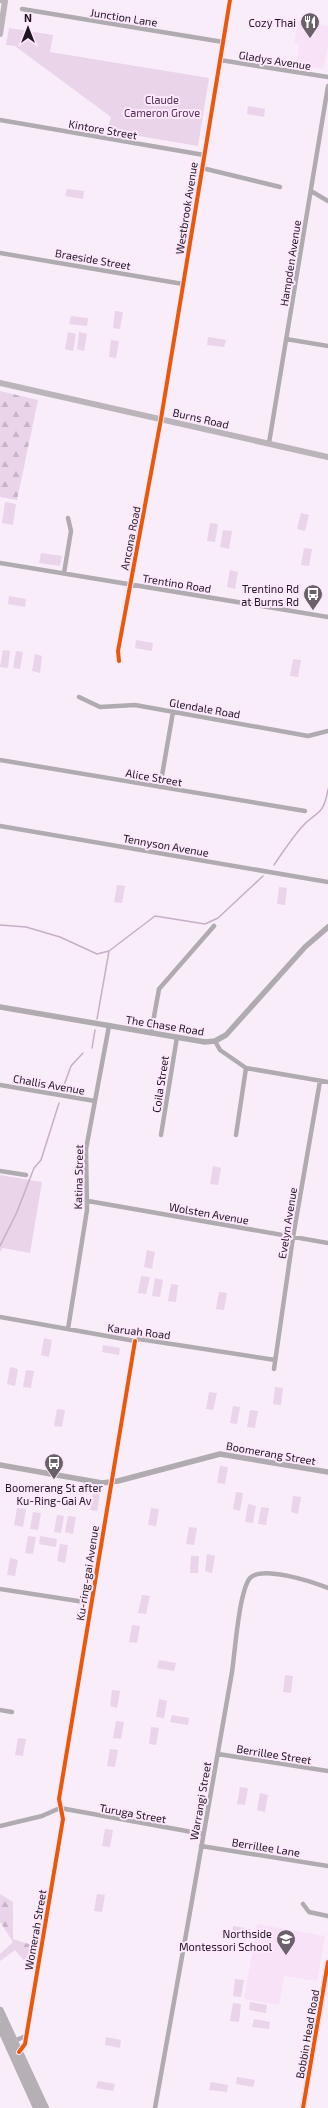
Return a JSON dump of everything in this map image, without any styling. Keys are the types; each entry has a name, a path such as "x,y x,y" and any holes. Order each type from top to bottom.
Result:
{"highway":[{"path":"0,2011 45,2108"},
{"path":"0,2026 37,2108"}],"main road":[{"path":"0,34 4,0"},
{"name":"Burns Road","path":"0,383 328,457"},
{"name":"Bobbin Head Road","path":"303,2108 328,1962"}],"street":[{"name":"Westbrook Avenue","path":"162,419 230,0"},
{"name":"Junction Lane","path":"22,9 223,42"},
{"name":"Gladys Avenue","path":"220,60 328,77"},
{"name":"Hampden Avenue","path":"269,443 328,86"},
{"name":"Kintore Street","path":"0,120 204,154"},
{"path":"322,122 328,124"},
{"path":"202,168 280,187"},
{"path":"311,191 328,201"},
{"name":"Braeside Street","path":"0,253 183,284"},
{"path":"286,339 328,346"},
{"name":"Ancona Road","path":"119,661 118,651 162,419"},
{"path":"64,573 71,531 68,518"},
{"name":"Trentino Road","path":"0,563 328,617"},
{"name":"Glendale Road","path":"79,697 100,707 132,705 308,736 326,733 328,731"},
{"path":"160,787 173,712"},
{"name":"Alice Street","path":"0,760 305,811"},
{"name":"Tennyson Avenue","path":"0,826 328,882"},
{"path":"151,1033 159,989 214,926"},
{"name":"The Chase Road","path":"0,1007 205,1042 215,1041 226,1035 305,947 328,927"},
{"name":"Katina Street","path":"68,1329 88,1201 86,1149 109,1026"},
{"name":"Coila Street","path":"161,1135 176,1037"},
{"path":"215,1041 220,1050 246,1068 328,1082"},
{"path":"236,1135 246,1068"},
{"name":"Evelyn Avenue","path":"274,1368 293,1237 320,1081"},
{"name":"Challis Avenue","path":"0,1085 95,1101"},
{"path":"0,1171 26,1175"},
{"name":"Wolsten Avenue","path":"88,1201 328,1243"},
{"name":"Karuah Road","path":"0,1318 135,1341 139,1339 275,1360"},
{"name":"Ku-ring-gai Avenue","path":"60,1808 59,1799 135,1341"},
{"name":"Boomerang Street","path":"0,1465 102,1483 220,1454 328,1472"},
{"name":"Warrangi Street","path":"155,2108 218,1754 244,1590 251,1577 258,1573 309,1580 328,1588"},
{"path":"0,1588 92,1603"},
{"path":"0,1710 12,1712"},
{"name":"Berrillee Street","path":"218,1754 328,1771"},
{"path":"0,1826 42,1816 60,1808"},
{"name":"Turuga Street","path":"60,1808 203,1834"},
{"name":"Womerah Street","path":"19,2052 25,2044 63,1819 60,1808"},
{"name":"Berrillee Lane","path":"201,1846 328,1866"},
{"path":"303,1904 309,1912 328,1916"},
{"path":"14,2041 26,2036"}],"shaded area":[{"path":"298,21 328,26 328,43 324,68 322,69 296,65 299,44 294,43"},
{"name":"Northside Montessori School","path":"257,1924 325,1936 317,1981 284,1976 279,2005 244,1999"}],"green space":[{"name":"Claude Cameron Grove","path":"9,28 53,35 50,52 209,78 198,146 98,129 109,125 111,117 15,46 6,45"},
{"path":"248,106 265,109 264,117 247,114"},
{"path":"67,189 84,191 83,199 65,196"},
{"path":"115,311 123,312 120,329 113,328"},
{"path":"71,316 88,318 87,326 69,324"},
{"path":"68,332 76,334 73,351 65,349"},
{"path":"79,332 87,334 84,351 77,349"},
{"path":"208,337 226,340 224,347 207,345"},
{"path":"111,340 119,341 116,358 109,357"},
{"path":"0,391 38,400 17,500 0,497"},
{"path":"5,502 16,504 13,525 2,523"},
{"path":"301,513 309,515 305,531 297,529"},
{"path":"210,523 218,524 215,542 207,541"},
{"path":"223,530 232,531 229,549 220,547"},
{"path":"304,548 312,549 309,566 301,565"},
{"path":"41,553 62,556 60,566 39,563"},
{"path":"230,570 238,572 235,589 227,587"},
{"path":"9,596 26,599 25,607 8,604"},
{"path":"136,640 153,643 152,651 135,648"},
{"path":"3,650 10,651 8,668 0,667"},
{"path":"16,651 23,652 20,669 13,668"},
{"path":"35,654 42,656 40,673 32,671"},
{"path":"293,659 301,660 298,677 290,676"},
{"path":"117,885 125,886 122,903 114,902"},
{"path":"279,887 287,888 285,905 277,904"},
{"path":"213,1166 221,1168 218,1185 210,1184"},
{"path":"0,1175 42,1182 30,1253 3,1248 0,1252"},
{"path":"147,1250 155,1252 152,1269 144,1267"},
{"path":"141,1276 150,1277 146,1294 138,1293"},
{"path":"155,1278 163,1280 160,1297 152,1296"},
{"path":"171,1284 178,1285 176,1302 168,1301"},
{"path":"219,1292 227,1293 224,1310 216,1309"},
{"path":"44,1338 52,1340 49,1357 41,1355"},
{"path":"103,1345 120,1348 119,1355 102,1352"},
{"path":"10,1367 18,1369 15,1386 7,1384"},
{"path":"26,1370 34,1371 31,1388 23,1387"},
{"path":"275,1387 283,1388 281,1405 273,1404"},
{"path":"209,1392 217,1393 213,1410 206,1409"},
{"path":"233,1406 240,1407 237,1424 230,1423"},
{"path":"57,1409 65,1410 62,1427 54,1426"},
{"path":"250,1410 258,1411 255,1428 247,1427"},
{"path":"220,1466 228,1467 225,1484 217,1483"},
{"path":"236,1492 243,1493 240,1511 233,1509"},
{"path":"93,1493 100,1495 97,1511 90,1510"},
{"path":"293,1496 301,1497 298,1514 291,1512"},
{"path":"248,1504 256,1506 253,1523 245,1522"},
{"path":"261,1507 269,1508 266,1525 258,1524"},
{"path":"17,1508 26,1509 23,1527 14,1525"},
{"path":"151,1508 159,1509 156,1526 148,1525"},
{"path":"33,1512 41,1513 38,1530 30,1529"},
{"path":"57,1515 64,1516 61,1533 54,1532"},
{"path":"68,1516 76,1517 73,1534 65,1532"},
{"path":"189,1527 197,1528 194,1545 186,1544"},
{"path":"28,1536 36,1537 33,1554 25,1553"},
{"path":"40,1536 57,1539 56,1547 39,1544"},
{"path":"60,1544 68,1545 65,1563 57,1561"},
{"path":"207,1554 215,1556 212,1573 205,1571"},
{"path":"191,1556 199,1556 198,1573 190,1573"},
{"path":"10,1558 18,1560 15,1576 7,1575"},
{"path":"142,1595 150,1596 146,1614 138,1613"},
{"path":"132,1625 140,1626 137,1643 129,1642"},
{"path":"159,1660 176,1663 174,1671 157,1668"},
{"path":"285,1675 293,1676 291,1693 283,1692"},
{"path":"112,1690 120,1691 117,1708 110,1706"},
{"path":"159,1699 167,1701 164,1718 156,1717"},
{"path":"172,1715 189,1718 188,1725 170,1722"},
{"path":"116,1721 124,1722 121,1739 113,1738"},
{"path":"151,1727 159,1728 156,1745 149,1744"},
{"path":"18,1738 26,1739 23,1756 15,1755"},
{"path":"110,1749 118,1750 115,1767 107,1766"},
{"path":"240,1787 248,1788 245,1805 237,1804"},
{"path":"260,1793 268,1795 265,1812 257,1810"},
{"path":"105,1829 113,1830 110,1847 102,1846"},
{"path":"0,1894 13,1902 13,1939 35,1946 32,1970 15,1950 0,1961 0,1954 13,1942 0,1922"},
{"path":"97,1894 105,1895 102,1912 94,1911"},
{"path":"233,1926 250,1929 249,1937 232,1934"},
{"path":"235,1979 244,1980 241,1997 233,1996"},
{"path":"250,2002 267,2005 266,2013 249,2010"},
{"path":"233,2003 241,2004 239,2022 230,2021"},
{"path":"254,2019 270,2022 269,2029 252,2027"},
{"path":"106,2037 121,2040 120,2048 105,2045"},
{"path":"237,2077 255,2080 253,2087 236,2084"},
{"path":"98,2081 115,2084 113,2091 96,2088"},
{"path":"211,2082 228,2085 227,2092 209,2090"}],"waterway":[{"path":"274,865 305,823 321,810 324,805 328,789"},
{"path":"0,925 26,927 60,937 97,954 109,951 155,916 205,924 218,918 263,876"},
{"path":"97,1019 109,951"},
{"path":"92,1048 95,1030"},
{"path":"63,1088 71,1066 83,1053"},
{"path":"0,1246 17,1212 34,1168 41,1160 59,1103"}],"cycle path":[{"path":"119,661 118,651 161,419 230,0"},
{"path":"19,2052 25,2044 63,1819 59,1799 135,1341"},
{"path":"303,2108 328,1962"}],"place":[{"name":"Cozy Thai","path":"310,39"},
{"name":"Trentino Rd at Burns Rd","path":"313,611"},
{"name":"Boomerang St after Ku-Ring-Gai Av","path":"54,1480"},
{"name":"Northside Montessori School","path":"286,1956"}]}
